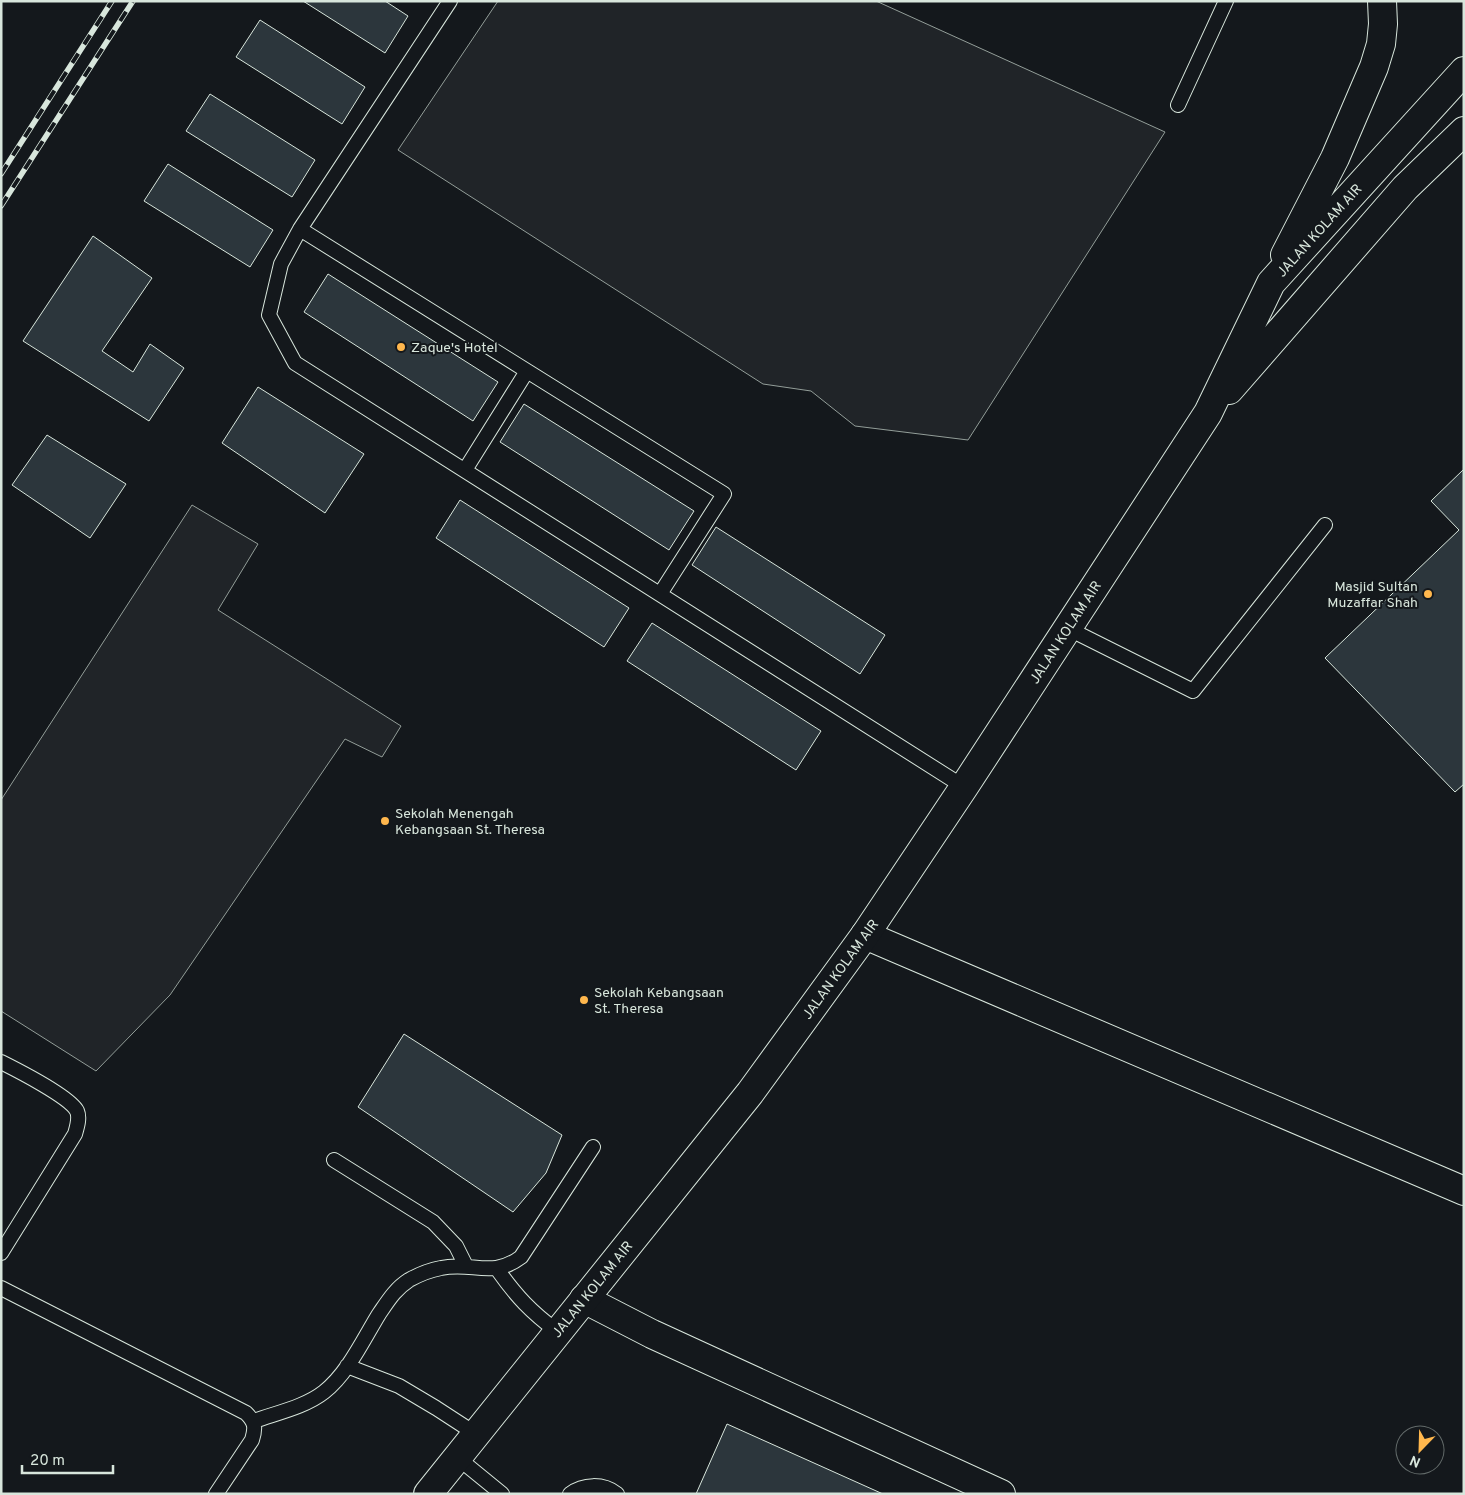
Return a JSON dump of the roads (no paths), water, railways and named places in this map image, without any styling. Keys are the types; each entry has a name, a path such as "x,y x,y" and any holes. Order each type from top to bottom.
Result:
{"main road":[{"path":"1271,283 1335,158 1374,67 1381,44 1383,24 1382,1"},
{"name":"JALAN KOLAM AIR","path":"428,1494 750,1093 865,935 964,788 1208,413 1271,283 1464,71"},
{"name":"JALAN KOLAM AIR","path":"1208,413 1405,188 1464,131"},
{"path":"865,935 1464,1191"},
{"path":"584,1299 652,1334 1000,1494"}],"lane":[{"path":"450,1 300,229 281,264 269,315 295,363 964,788"},
{"path":"1178,104 1226,1"},
{"path":"300,229 724,494 660,594"},
{"path":"465,470 527,371"},
{"path":"1067,628 1193,691 1326,525"},
{"path":"1,1062 68,1100 77,1111 78,1122 75,1134 1,1253"},
{"path":"254,1421 304,1403 323,1393 346,1366 394,1292 409,1280 441,1267 466,1266 497,1269 511,1264 521,1256 593,1147"},
{"path":"334,1160 433,1222 456,1246 466,1266"},
{"path":"497,1269 513,1292 533,1313 558,1332"},
{"path":"1,1288 246,1413 254,1421 255,1430 252,1440 216,1494"},
{"path":"346,1366 399,1386 476,1434"},
{"path":"458,1458 502,1494"},
{"path":"570,1494 576,1489 595,1485 617,1494"}],"railway":[{"path":"1,174 112,1"},
{"path":"1,206 133,1"}],"place":[{"name":"Zaque's Hotel","path":"401,347"},
{"name":"Masjid Sultan Muzaffar Shah","path":"1428,594"},
{"name":"Sekolah Menengah Kebangsaan St. Theresa","path":"385,821"},
{"name":"Sekolah Kebangsaan St. Theresa","path":"584,1000"}]}
